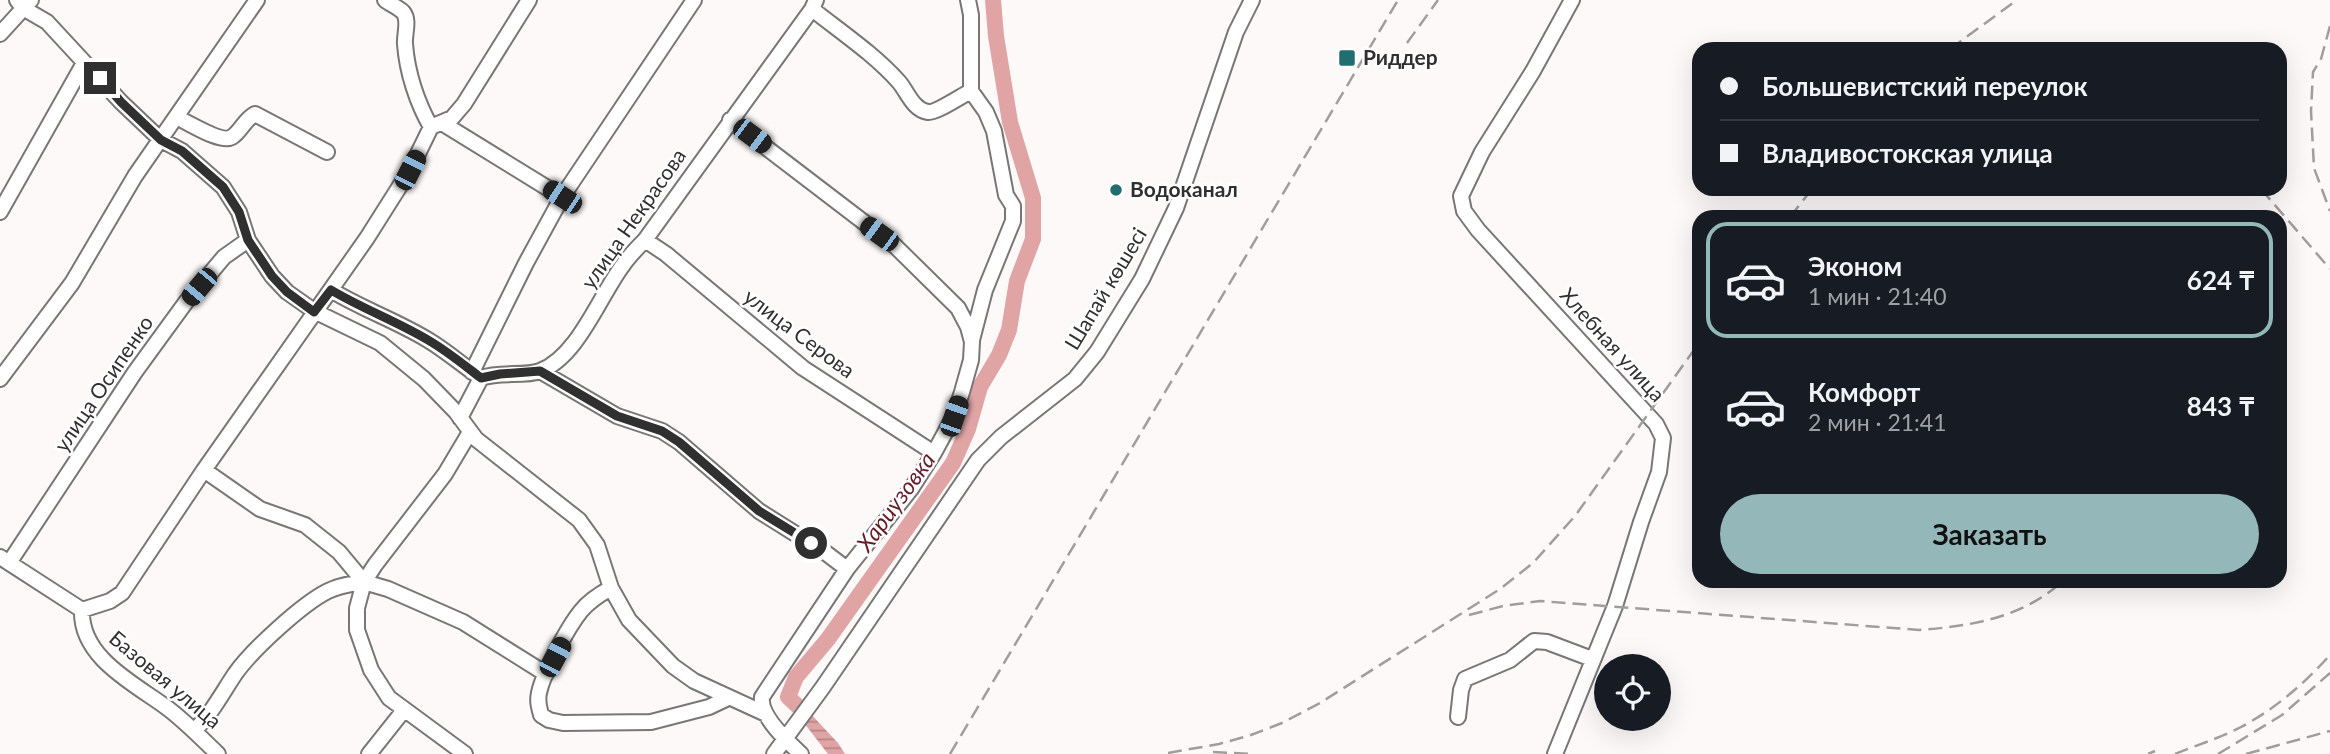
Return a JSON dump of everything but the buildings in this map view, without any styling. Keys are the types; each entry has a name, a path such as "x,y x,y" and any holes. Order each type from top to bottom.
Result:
{"street":[{"path":"3,375 72,283 135,176 257,0"},
{"path":"385,0 403,12 406,21 407,61 416,92 437,125 562,197"},
{"path":"4,560 82,610 110,601 122,593 204,470 331,290 437,125 452,118 464,104 529,0"},
{"path":"460,418 526,263 562,197 694,0"},
{"path":"801,754 765,714 762,697 847,569 904,499 954,416 971,360 972,342 985,290 1013,221 1013,206 1006,195 994,131 986,112 971,91 971,15 968,0"},
{"name":"Шапай көшесі","path":"774,754 978,460 1017,424 1075,379 1097,352 1142,279 1176,208 1236,32 1252,0"},
{"name":"Хлебная улица","path":"1555,754 1615,606 1659,472 1663,438 1648,415 1478,230 1464,211 1461,196 1482,152 1533,71 1572,0"},
{"path":"0,34 24,3 47,22 121,102 161,140 182,151 223,187 239,212 248,240 272,276 287,292 314,312 380,343 424,379 470,432 516,472 579,520 597,545 611,588 629,620 673,666 694,681 765,714"},
{"path":"814,5 900,82 915,105 923,111 931,112 971,91"},
{"name":"улица Некрасова","path":"540,371 559,359 575,341 623,265 645,240 814,5"},
{"path":"0,212 85,63"},
{"path":"176,117 212,136 228,139 255,114 327,152"},
{"path":"730,120 895,246 958,308 972,342"},
{"name":"улица Осипенко","path":"4,560 186,302 224,257 248,240"},
{"name":"улица Серова","path":"645,240 666,254 803,368 934,453"},
{"path":"331,290 359,307 430,341 477,375 540,371 617,416 662,431 679,442 759,511 847,569"},
{"path":"0,355 3,375"},
{"path":"465,754 389,698 371,670 357,630 357,608 365,582 375,565 445,474 470,432"},
{"path":"204,470 260,509 305,525 338,552 365,582"},
{"path":"194,731 208,717 235,674 248,659 286,623 327,592 343,585 365,582 388,589 463,622 546,674"},
{"path":"611,588 597,596 582,611 546,674 539,693 541,715 563,723 651,722 709,707 728,698"},
{"name":"Базовая улица","path":"82,610 85,635 95,652 132,685 168,708 218,754"},
{"path":"1458,717 1465,679 1510,660 1534,641 1547,642 1592,659"},
{"path":"369,754 404,710"}],"shaded area":[{"path":"793,695 845,754 828,754 787,701"}],"waterway":[{"name":"Хариузовка","path":"804,712 788,697 796,677 828,639 953,463 968,429 980,387 999,355 1009,330 1017,281 1033,239 1033,198 1010,122 993,0"}],"railway":[{"path":"950,754 1398,0"},
{"path":"1407,43 1438,0"},
{"path":"1960,42 2017,0"},
{"path":"2330,26 2321,59 2313,72 2311,111 2314,168 2330,211"},
{"path":"1796,210 1806,196"},
{"path":"2267,196 2279,210"},
{"path":"2287,219 2330,269"},
{"path":"1168,753 1219,744 1282,723 1320,703 1500,589 1533,563 1575,516 1692,353"},
{"path":"1469,615 1503,606 1540,601 1919,630 1996,618 2031,604 2054,588"},
{"path":"2175,754 2254,720 2299,686 2330,655"},
{"path":"2218,754 2282,715 2330,673"},
{"path":"2246,754 2330,731"},
{"path":"2148,754 2155,751"},
{"path":"1213,752 1252,754"}],"place":[{"name":"Риддер","path":"1347,58"},
{"name":"Водоканал","path":"1116,190"}],"route":[{"path":"100,78 161,140 182,151 223,187 239,212 248,240 272,276 287,292 314,312 331,290 359,307 430,341 481,378 540,371 617,416 662,431 679,442 759,511 811,543"}]}
